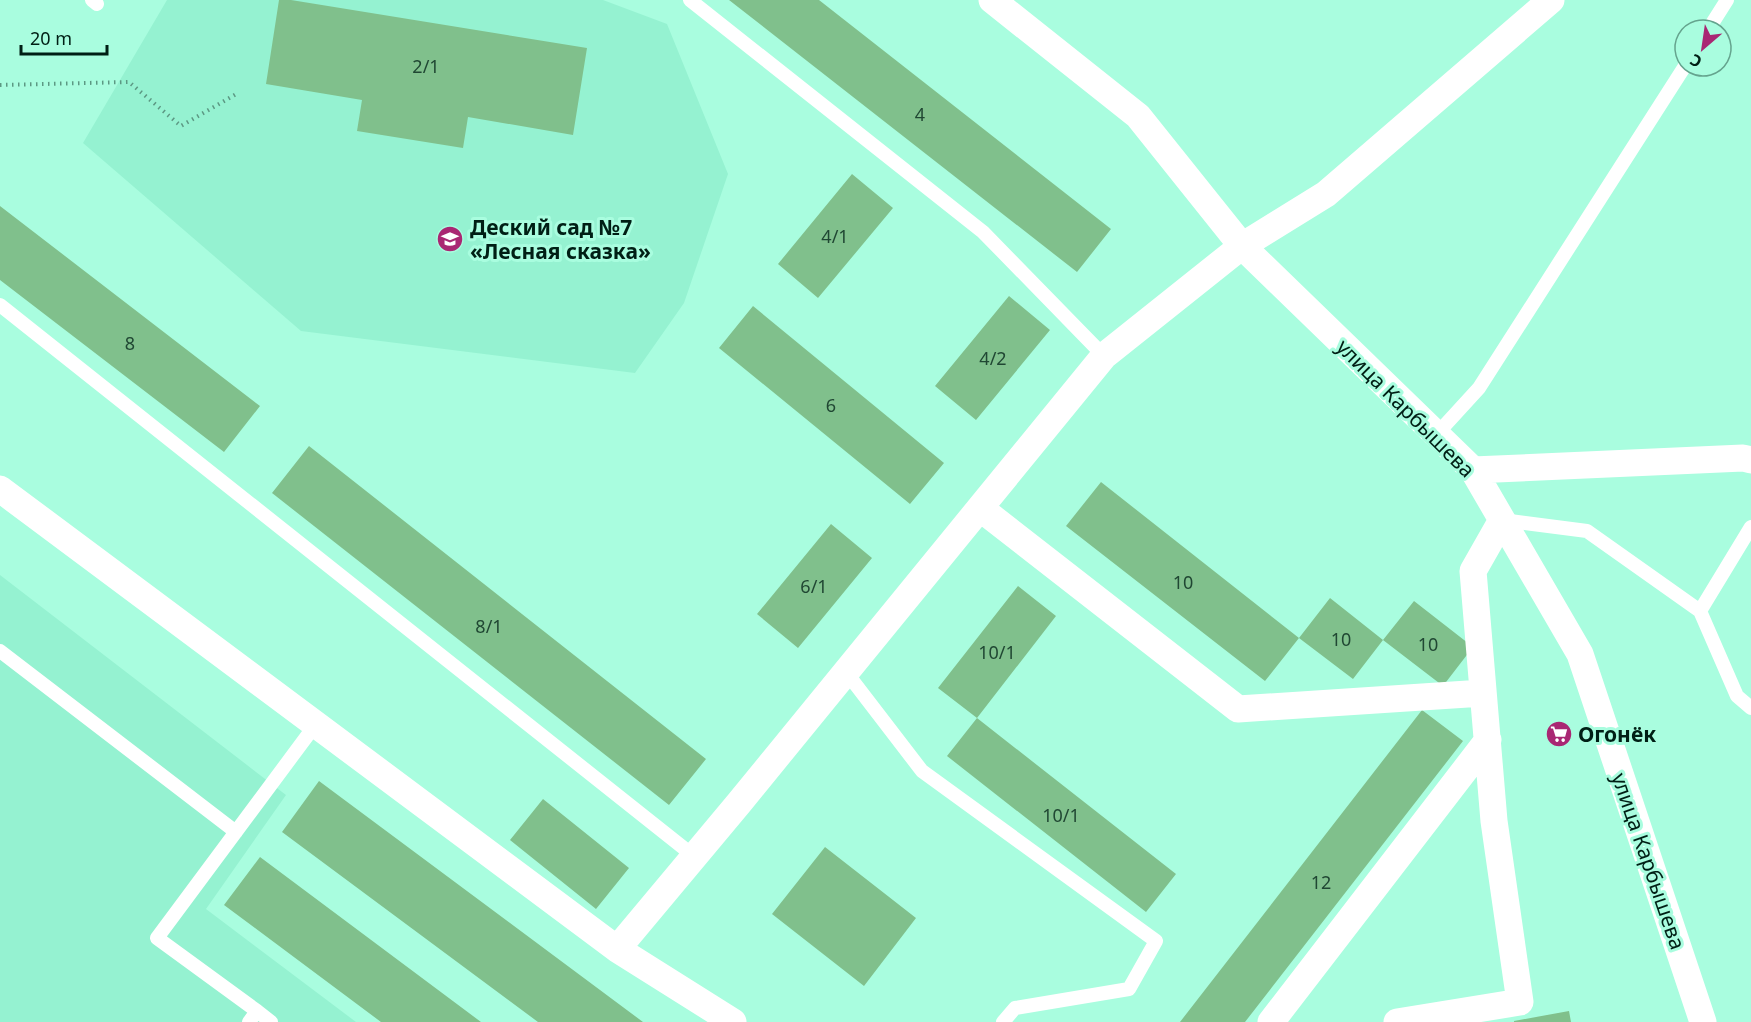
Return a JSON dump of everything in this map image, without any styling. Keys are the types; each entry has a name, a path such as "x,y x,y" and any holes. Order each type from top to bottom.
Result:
{"street":[{"name":"улица Карбышева","path":"992,0 1138,116 1242,246 1473,470 1580,654 1703,1022"},
{"path":"617,949 695,857 1104,356 1242,246 1326,194 1551,0"},
{"path":"1473,470 1743,458 1751,460"},
{"path":"0,489 617,949 733,1022"},
{"path":"980,508 1238,709 1483,693"},
{"path":"1397,1022 1520,1002 1494,821 1473,571 1502,520"},
{"path":"1271,1022 1488,740"}],"lane":[{"path":"690,0 983,232 1104,356"},
{"path":"1716,18 1727,0"},
{"path":"1436,435 1479,388 1677,78"},
{"path":"0,304 695,857"},
{"path":"1502,520 1587,531 1700,611 1737,696 1751,708"},
{"path":"1700,611 1751,527"},
{"path":"0,651 236,832"},
{"path":"846,672 922,771 1156,941 1129,989 1015,1008 1003,1022"},
{"path":"271,1022 253,1017 157,938 316,724"}],"path":[{"path":"0,85 129,82 181,126 237,93"}],"shaded area":[{"name":"Деский сад №7 «Лесная сказка»","path":"167,0 603,0 667,24 728,174 684,303 635,373 301,331 83,143"},
{"path":"0,575 286,795 206,909 356,1022 0,1022"}],"building":[{"path":"279,0 291,0 587,48 573,135 468,117 463,148 357,131 362,100 266,84"},
{"path":"729,0 819,0 1111,229 1077,272"},
{"path":"852,174 893,208 818,298 778,264"},
{"path":"0,206 260,406 224,452 0,280"},
{"path":"1009,296 1050,330 976,420 935,386"},
{"path":"753,306 944,463 910,504 719,348"},
{"path":"309,446 706,759 669,805 272,493"},
{"path":"1101,482 1299,638 1265,681 1066,526"},
{"path":"831,524 872,558 798,648 757,614"},
{"path":"1018,586 1056,616 977,718 938,688"},
{"path":"1330,598 1383,640 1353,679 1299,638"},
{"path":"1414,601 1473,647 1443,686 1383,640"},
{"path":"1422,710 1463,741 1245,1022 1180,1022"},
{"path":"977,718 1176,874 1146,912 947,756"},
{"path":"319,781 643,1022 538,1022 282,832"},
{"path":"543,799 629,868 596,909 510,840"},
{"path":"825,847 916,918 864,986 772,914"},
{"path":"260,857 481,1022 381,1022 224,905"},
{"path":"1569,1011 1571,1022 1514,1022 1514,1021"}],"place":[{"name":"Деский сад №7 «Лесная сказка»","path":"450,239"},
{"name":"Огонёк","path":"1559,734"}]}
